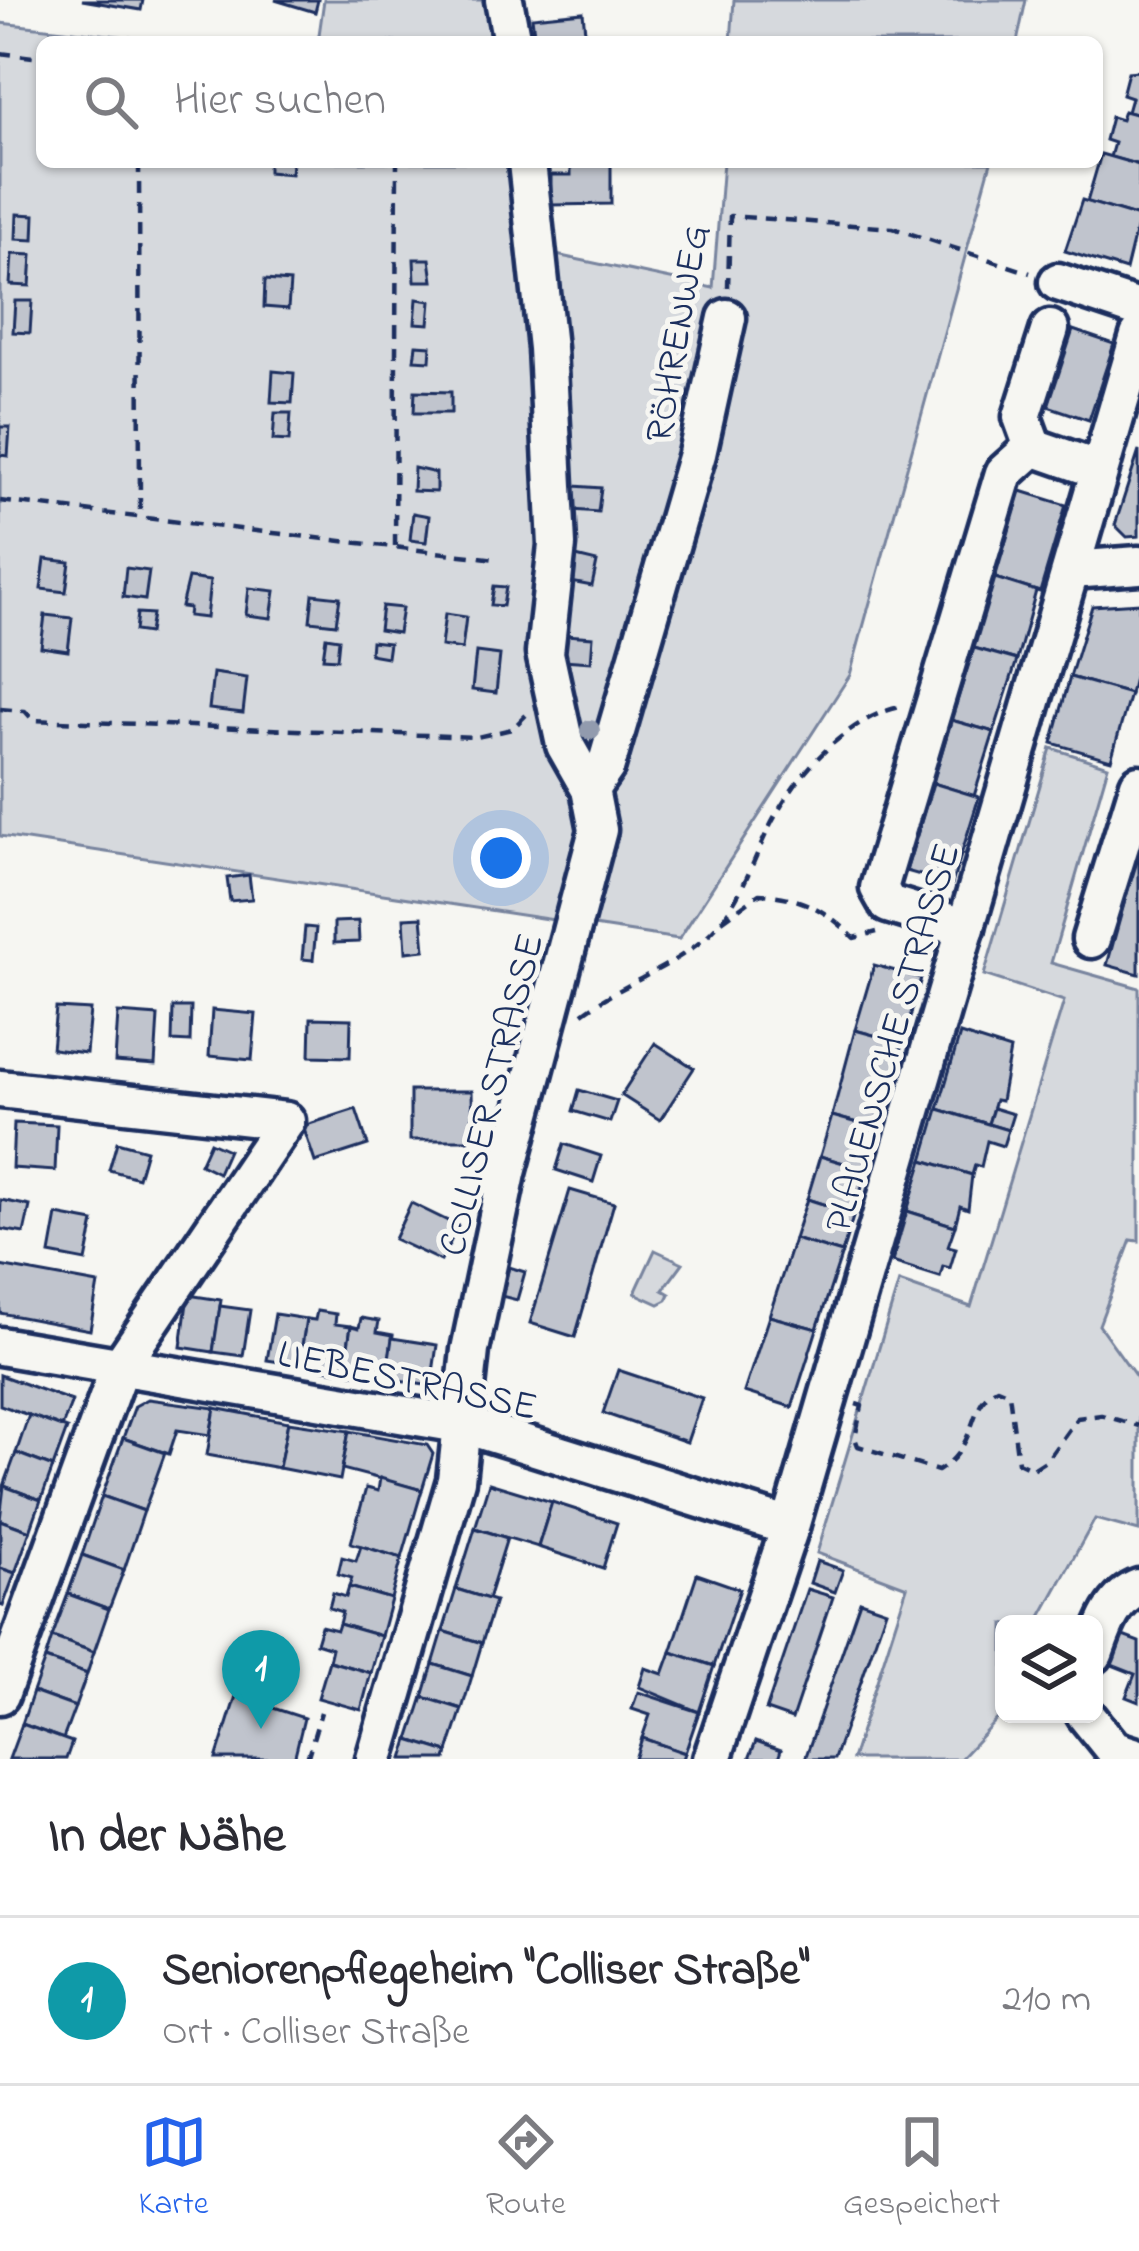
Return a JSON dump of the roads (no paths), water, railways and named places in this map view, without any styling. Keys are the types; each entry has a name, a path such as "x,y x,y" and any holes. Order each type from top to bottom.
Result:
{"street":[{"path":"504,0 511,36"},
{"name":"COLLISER STRASSE","path":"375,1759 456,1480 470,1350 507,1173 598,830 590,789 565,745 545,653 557,545 547,348 528,168"},
{"path":"1058,282 1139,309"},
{"name":"RÖHRENWEG","path":"590,789 606,766 684,499 727,317"},
{"path":"1050,329 1022,416 1034,447 1099,470"},
{"name":"PLAUENSCHE STRASSE","path":"712,1759 790,1527 1139,336"},
{"path":"966,928 888,904 879,888 1004,473 1034,447"},
{"path":"1071,570 1139,565"},
{"path":"1091,939 1139,784"},
{"path":"0,1089 286,1121 119,1368 0,1695"},
{"name":"LIEBESTRASSE","path":"0,1346 465,1425 790,1527"},
{"path":"1103,1631 1127,1593 1139,1588"},
{"path":"1092,1723 1114,1750 1139,1757"}],"place":[{"name":"Seniorenpflegeheim \"Colliser Straße\"","path":"261,1729"}]}
